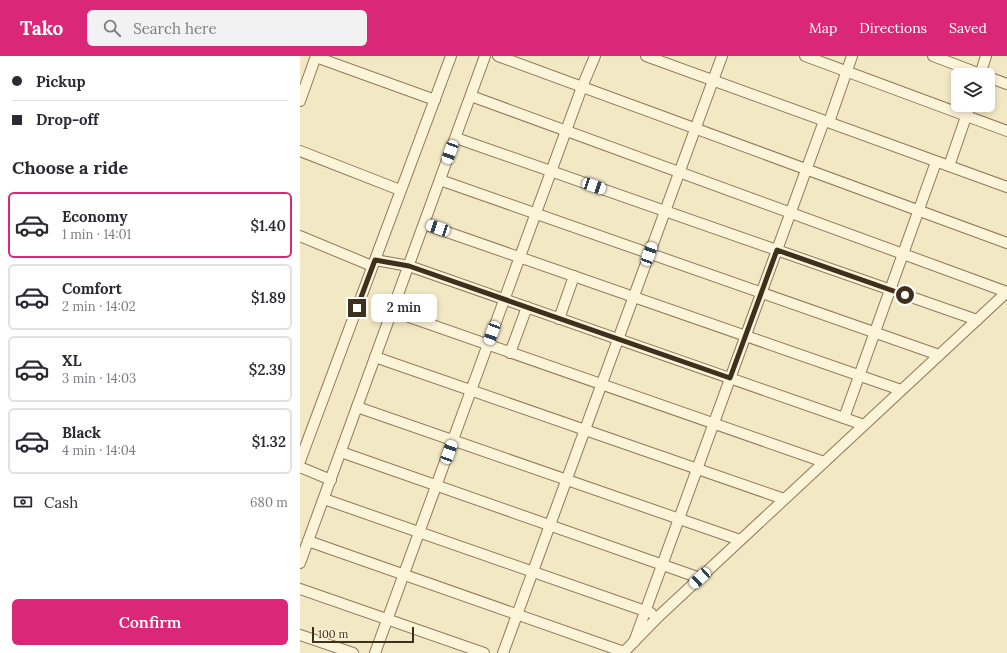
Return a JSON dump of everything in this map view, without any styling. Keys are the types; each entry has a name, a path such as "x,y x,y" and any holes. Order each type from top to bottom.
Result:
{"street":[{"path":"300,101 316,56 435,100"},
{"path":"300,461 451,56"},
{"path":"300,563 486,56"},
{"path":"498,56 1007,243"},
{"path":"375,653 566,130 595,56"},
{"path":"646,56 1007,187"},
{"path":"503,653 722,56"},
{"path":"805,56 1007,131"},
{"path":"634,642 790,212 806,169 847,72 852,56"},
{"path":"933,56 965,68"},
{"path":"984,68 986,56"},
{"path":"995,80 1007,84"},
{"path":"308,541 623,652 740,540 1007,292 471,96"},
{"path":"949,166 967,112"},
{"path":"456,138 977,320"},
{"path":"300,151 400,190"},
{"path":"844,418 936,162"},
{"path":"440,180 939,355"},
{"path":"424,224 901,390"},
{"path":"300,236 373,263 409,266 864,425"},
{"path":"560,319 574,276"},
{"path":"510,353 527,307"},
{"path":"392,311 824,462"},
{"path":"376,357 784,500"},
{"path":"357,407 740,540"},
{"path":"341,452 700,578"},
{"path":"300,467 330,480"},
{"path":"324,499 659,616"},
{"path":"300,589 484,653"},
{"path":"300,634 353,653"}],"route":[{"path":"357,308 375,260 409,266 730,378 777,250 905,295"}]}
